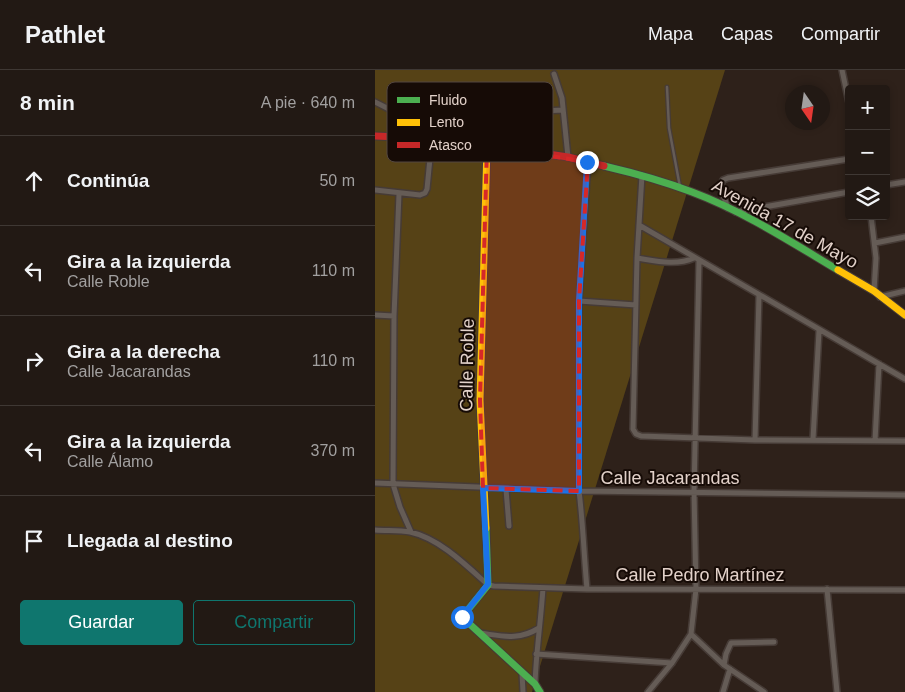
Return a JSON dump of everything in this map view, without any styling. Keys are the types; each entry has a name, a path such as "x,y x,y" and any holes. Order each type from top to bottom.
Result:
{"street":[{"path":"842,70 845,85"},
{"path":"554,74 560,92 568,157"},
{"path":"375,102 387,108"},
{"path":"553,110 563,110"},
{"name":"Avenida 17 de Mayo","path":"553,155 642,174 680,187 728,208 877,294 905,315"},
{"path":"728,208 720,187 723,180 727,178 845,160"},
{"path":"375,190 399,194 420,195 425,193 430,162"},
{"name":"Calle Roble","path":"487,162 480,400 483,488 491,585"},
{"path":"587,162 579,302 579,491 587,589"},
{"path":"642,174 637,258 633,428 636,434 641,436 755,440 905,441"},
{"path":"890,184 905,182"},
{"path":"736,212 845,193"},
{"path":"399,194 394,316 393,484 400,507 411,532"},
{"path":"872,220 875,243 877,294 905,291"},
{"path":"639,225 905,379"},
{"path":"875,243 905,237"},
{"path":"637,258 676,263 696,259"},
{"path":"648,692 673,663 691,634 696,588 694,491 696,438 696,259"},
{"path":"755,440 759,295"},
{"path":"579,302 636,305"},
{"path":"375,315 394,316"},
{"path":"813,439 819,330"},
{"path":"875,441 879,364"},
{"name":"Calle Jacarandas","path":"375,483 579,491 905,494"},
{"path":"506,489 509,526"},
{"path":"375,530 411,532 441,547 491,585 462,617 536,689"},
{"name":"Calle Pedro Martínez","path":"491,585 587,589 905,590"},
{"path":"536,689 535,654 543,588"},
{"path":"827,589 837,692"},
{"path":"477,632 514,638 530,634 539,628"},
{"path":"691,634 724,666 765,692"},
{"path":"724,666 725,654 731,643 774,642"},
{"path":"535,654 673,663"},
{"path":"723,692 730,669"},
{"path":"521,673 523,692"}],"lane":[{"path":"667,87 669,128 680,187"}],"highlighted area":[{"path":"487,146 588,162 579,301 579,491 483,488 480,400"}],"shaded area":[{"path":"375,70 725,70 532,692 375,692"}],"traffic: fast":[{"path":"604,166 681,188 730,208 838,270"},
{"path":"486,528 488,585 462,617 535,684 540,692"}],"traffic: slow":[{"path":"486,528 480,400 487,162"},
{"path":"838,270 874,291 905,315"}],"traffic: jam":[{"path":"375,136 387,137"},
{"path":"553,155 604,166"}],"route":[{"path":"462,617 488,584 483,488 579,491 579,302 587,162"}]}
